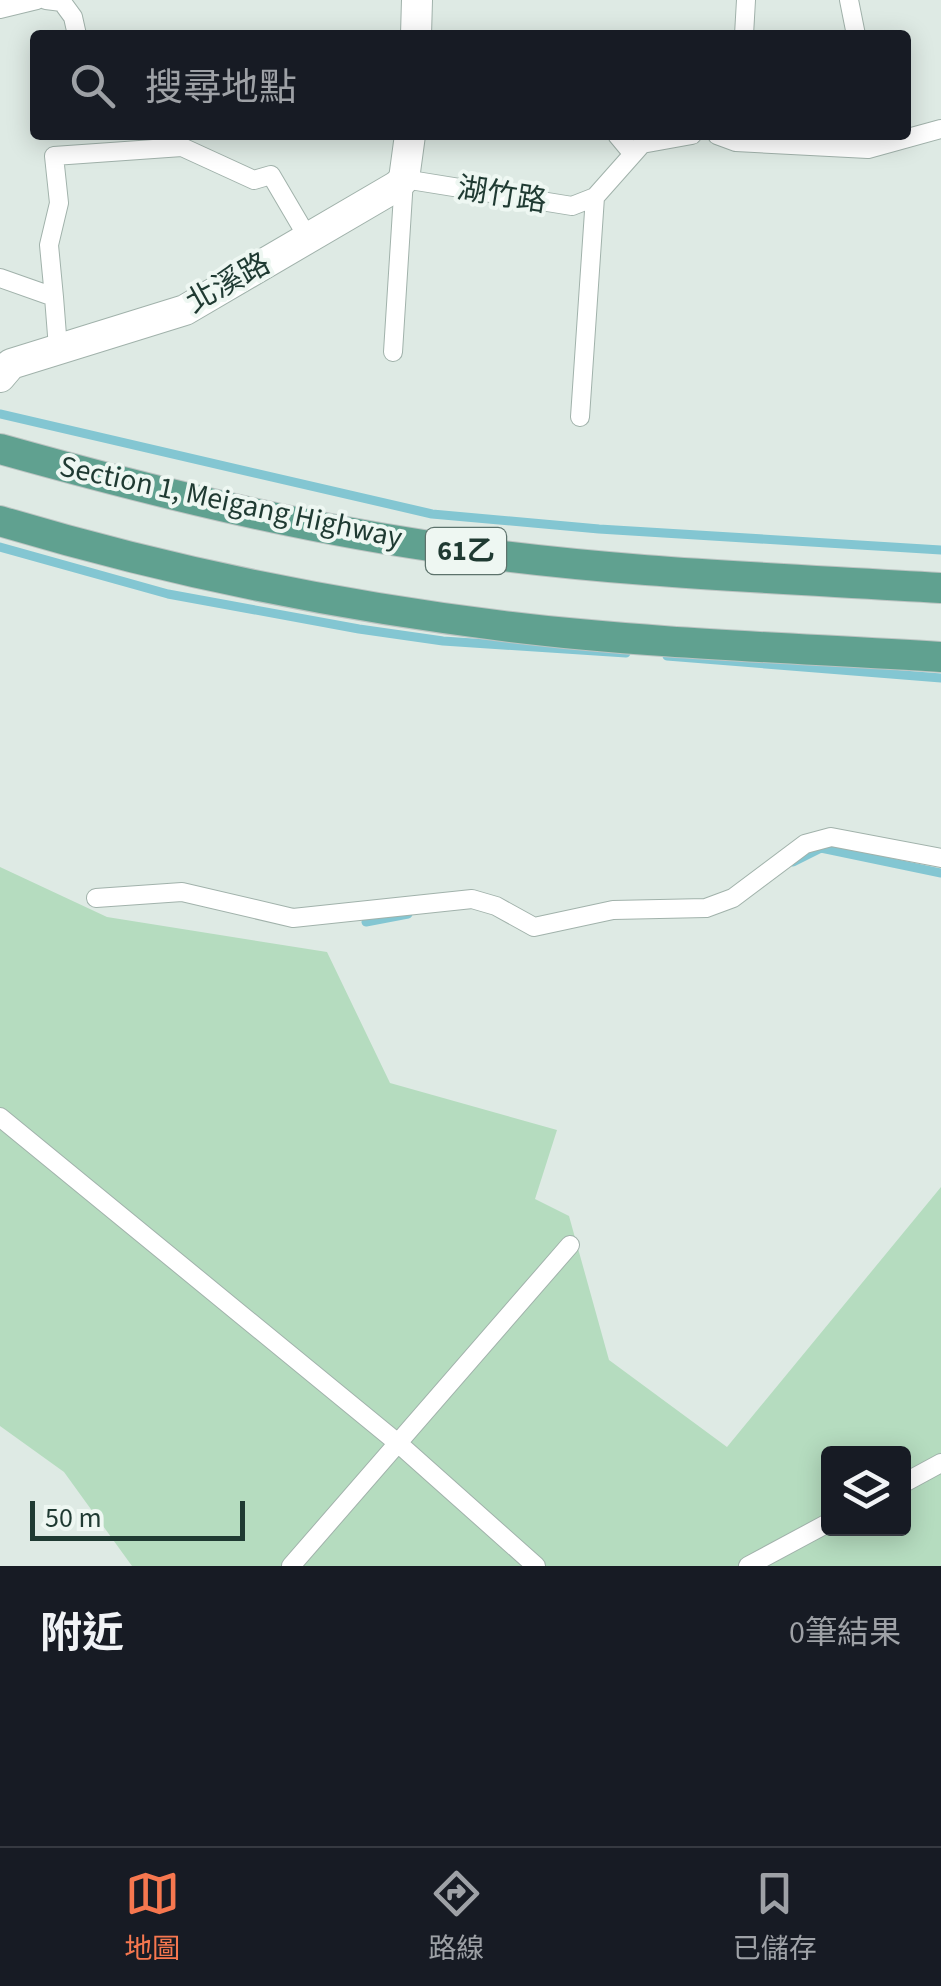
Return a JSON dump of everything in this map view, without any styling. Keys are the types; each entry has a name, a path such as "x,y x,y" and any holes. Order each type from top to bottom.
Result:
{"main road":[{"name":"Section 1, Meigang Highway","path":"0,450 255,514 458,550 627,568 941,588"},
{"name":"61乙","path":"0,521 100,551 314,598 491,624 690,644 941,657"}],"street":[{"path":"416,30 417,0"},
{"path":"404,179 409,140"},
{"name":"北溪路","path":"0,377 12,364 185,310 404,179"}],"lane":[{"path":"0,9 37,0"},
{"path":"46,0 62,2 77,30"},
{"path":"744,30 746,0"},
{"path":"850,0 855,30"},
{"path":"911,134 941,129"},
{"path":"622,140 632,153"},
{"path":"580,417 595,197 642,144 664,140"},
{"path":"802,140 867,142"},
{"path":"58,348 48,245 59,203 54,156 182,147 254,180 271,175 308,238"},
{"path":"393,352 404,179"},
{"name":"湖竹路","path":"404,179 572,206 595,197"},
{"path":"0,278 54,297"},
{"path":"96,898 182,892 293,918 472,899 496,906 534,927 614,910 706,908 733,898 805,844 831,837 941,858"},
{"path":"0,1118 399,1444 536,1566"},
{"path":"291,1566 570,1245"},
{"path":"911,1479 941,1463"},
{"path":"748,1566 821,1527"}],"green space":[{"path":"0,867 107,917 327,952 390,1083 557,1130 535,1199 569,1216 609,1360 727,1447 941,1187 941,1566 132,1566 64,1472 0,1426"}],"waterway":[{"path":"0,414 432,514 599,529 941,550"},
{"path":"0,547 168,594 359,629 443,641 626,653"},
{"path":"667,656 941,678"},
{"path":"793,862 821,848 941,873"},
{"path":"366,922 408,914"}]}
